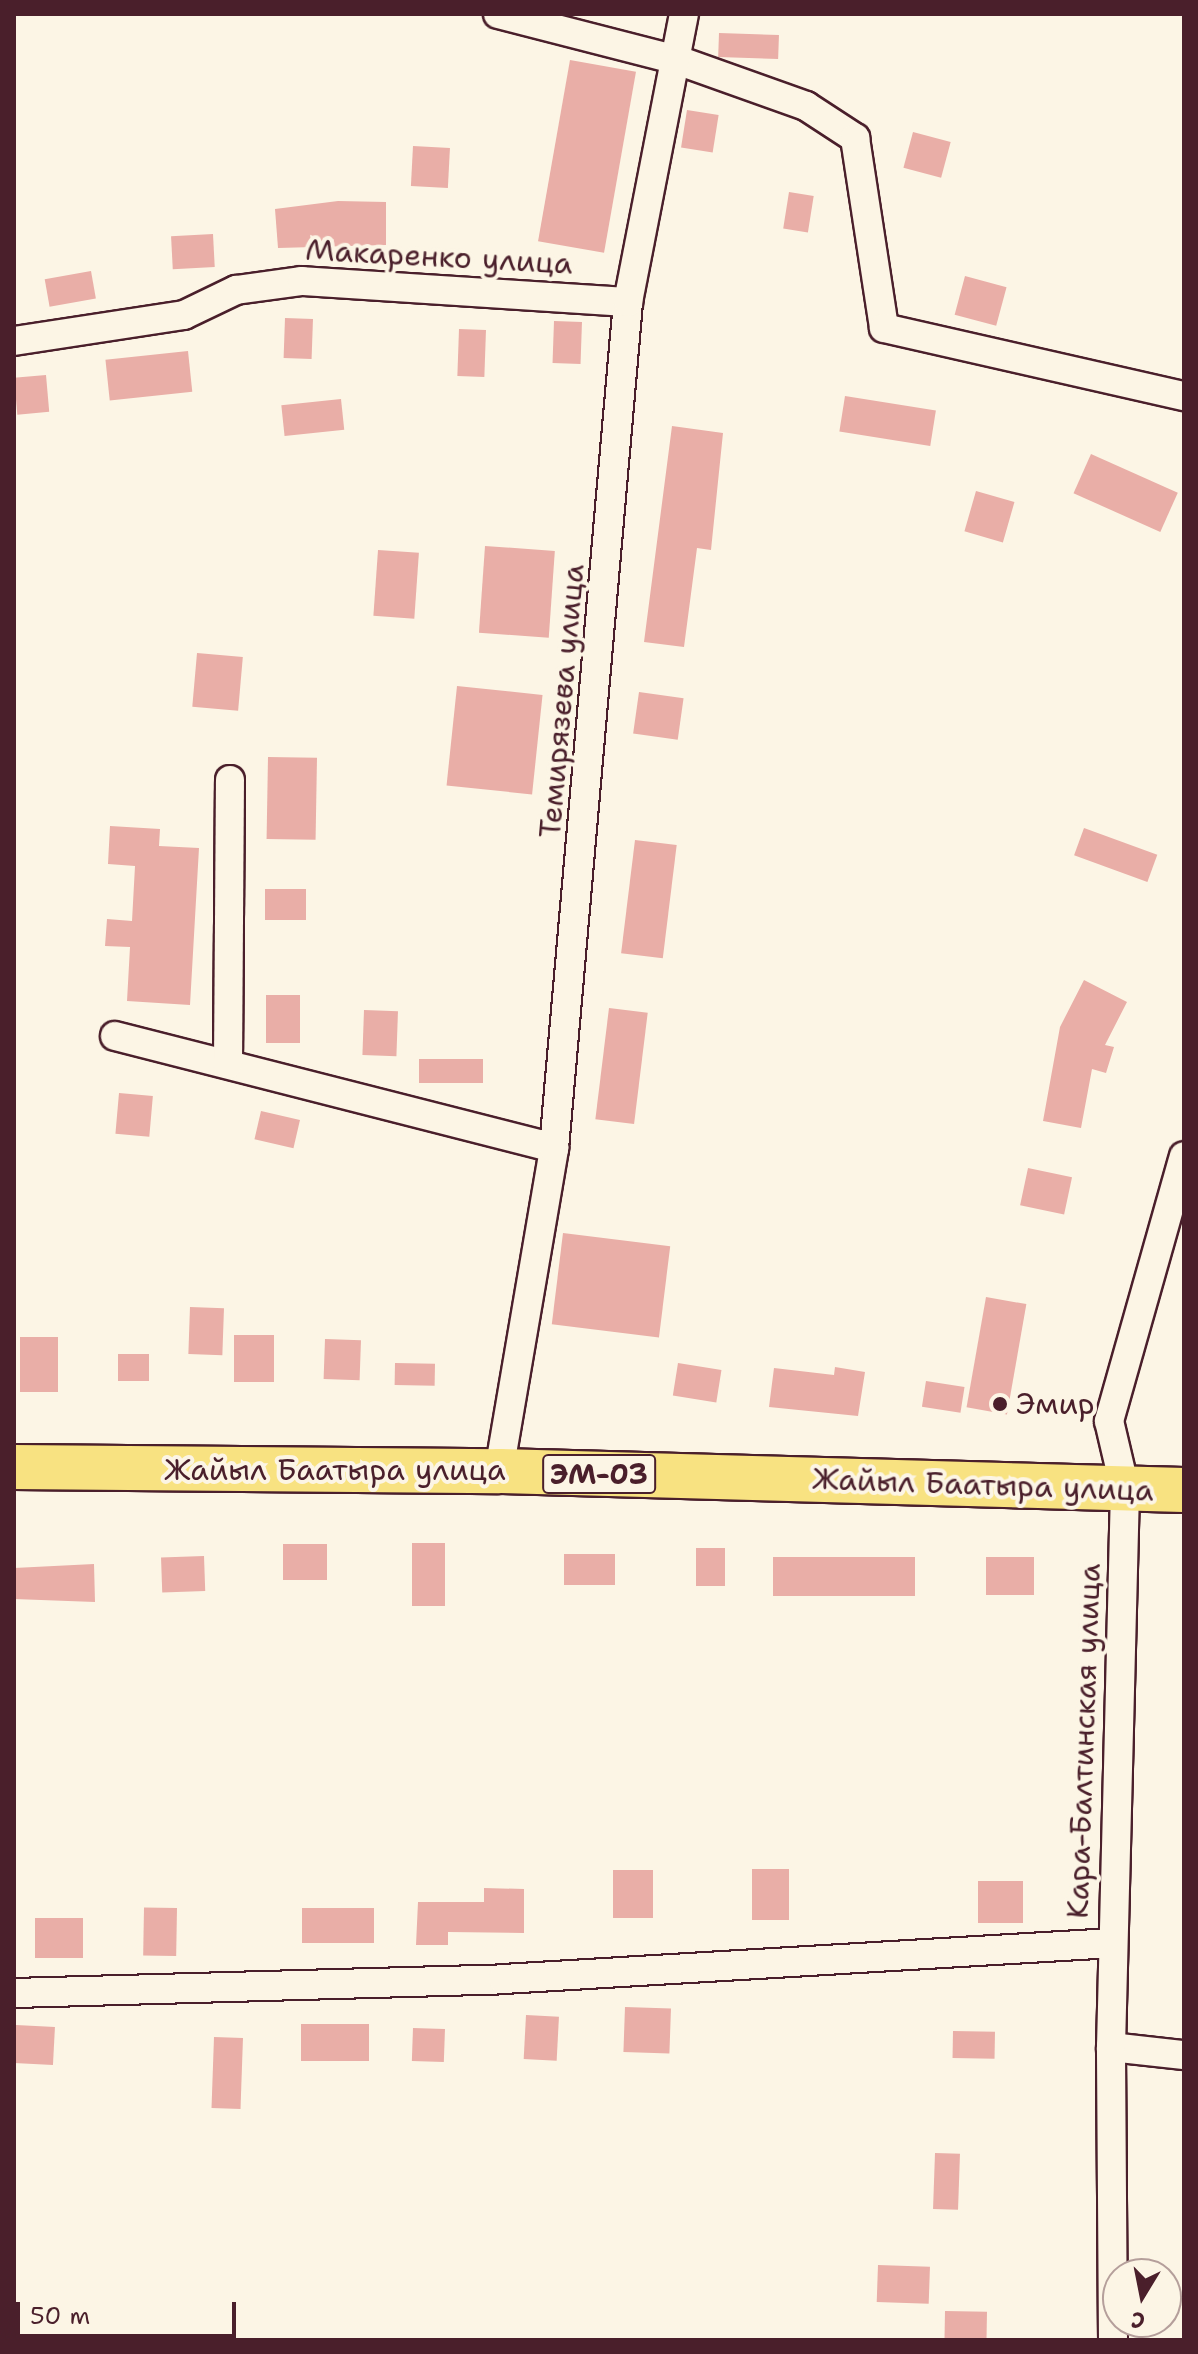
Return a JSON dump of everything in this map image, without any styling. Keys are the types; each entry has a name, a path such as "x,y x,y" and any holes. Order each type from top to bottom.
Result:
{"highway":[{"name":"Жайыл Баатыра улица","path":"14,1467 499,1471 1184,1490"}],"street":[{"path":"498,14 677,60 806,106 855,138 884,328 1184,396"},
{"name":"Темирязева улица","path":"499,1471 506,1394 554,1148 628,302 684,14"},
{"name":"Макаренко улица","path":"14,341 184,315 236,290 302,281 628,302"},
{"path":"228,1064 230,780"},
{"path":"115,1036 554,1148"},
{"name":"Кара-Балтинская улица","path":"1113,2340 1111,2047 1125,1489 1109,1421 1184,1156"},
{"path":"14,1993 503,1979 1113,1943"},
{"path":"1111,2047 1184,2055"}],"building":[{"path":"719,33 779,35 778,59 718,57"},
{"path":"570,60 636,72 604,253 538,241"},
{"path":"687,110 719,115 713,153 681,148"},
{"path":"913,132 951,142 941,178 903,168"},
{"path":"413,146 450,148 448,188 411,186"},
{"path":"789,192 814,196 808,232 783,229"},
{"path":"338,201 386,202 386,245 278,248 275,209"},
{"path":"213,234 215,267 173,269 171,236"},
{"path":"91,271 96,299 50,307 45,279"},
{"path":"965,276 1007,287 996,326 955,315"},
{"path":"285,318 313,319 312,359 284,358"},
{"path":"554,321 582,322 581,364 553,363"},
{"path":"459,329 486,330 484,377 457,376"},
{"path":"188,351 192,392 110,400 105,360"},
{"path":"46,375 49,412 17,415 14,378"},
{"path":"845,396 936,410 930,446 839,432"},
{"path":"341,399 344,430 285,436 281,405"},
{"path":"672,426 723,433 711,550 697,548 684,647 644,642"},
{"path":"1091,454 1178,493 1160,532 1074,493"},
{"path":"976,491 1014,502 1003,542 964,531"},
{"path":"485,546 555,551 549,638 479,633"},
{"path":"378,550 419,553 414,619 373,616"},
{"path":"197,653 243,657 238,711 192,707"},
{"path":"457,686 543,695 532,794 447,785"},
{"path":"639,692 684,698 678,740 633,734"},
{"path":"268,757 317,758 316,840 267,839"},
{"path":"110,826 160,829 159,846 199,848 190,1005 127,1001 130,947 105,946 107,919 132,921 135,866 108,864"},
{"path":"1084,828 1157,855 1147,882 1074,855"},
{"path":"635,840 677,845 663,958 621,953"},
{"path":"265,889 306,889 306,920 265,920"},
{"path":"1084,980 1127,1002 1105,1045 1114,1047 1106,1073 1092,1069 1081,1128 1043,1121 1060,1027"},
{"path":"266,995 300,995 300,1043 266,1043"},
{"path":"609,1008 648,1013 634,1124 595,1119"},
{"path":"364,1010 398,1011 396,1056 362,1055"},
{"path":"419,1059 483,1059 483,1083 419,1083"},
{"path":"119,1093 153,1096 149,1137 115,1134"},
{"path":"261,1111 300,1120 293,1148 254,1139"},
{"path":"1028,1168 1072,1177 1064,1215 1020,1205"},
{"path":"563,1233 670,1246 659,1337 552,1324"},
{"path":"986,1297 1026,1304 1007,1414 967,1407"},
{"path":"190,1307 224,1308 222,1355 188,1354"},
{"path":"234,1335 274,1335 274,1382 234,1382"},
{"path":"20,1337 58,1337 58,1392 20,1392"},
{"path":"325,1339 361,1340 360,1380 324,1379"},
{"path":"118,1354 149,1354 149,1381 118,1381"},
{"path":"395,1363 435,1364 435,1386 395,1385"},
{"path":"678,1363 721,1370 716,1402 673,1396"},
{"path":"835,1367 865,1372 858,1416 769,1407 774,1368 834,1375"},
{"path":"926,1381 965,1387 960,1413 922,1407"},
{"path":"412,1543 445,1543 445,1606 412,1606"},
{"path":"283,1544 327,1544 327,1580 283,1580"},
{"path":"696,1548 725,1548 725,1586 696,1586"},
{"path":"564,1554 615,1554 615,1585 564,1585"},
{"path":"204,1556 205,1591 162,1592 161,1558"},
{"path":"773,1557 915,1557 915,1596 773,1596"},
{"path":"986,1557 1034,1557 1034,1595 986,1595"},
{"path":"94,1564 95,1602 14,1599 14,1568"},
{"path":"752,1869 789,1869 789,1920 752,1920"},
{"path":"613,1870 653,1870 653,1918 613,1918"},
{"path":"978,1881 1023,1881 1023,1923 978,1923"},
{"path":"484,1888 524,1889 524,1933 448,1932 448,1945 416,1945 418,1902 484,1902"},
{"path":"144,1907 177,1908 176,1956 143,1955"},
{"path":"302,1908 374,1908 374,1943 302,1943"},
{"path":"35,1918 83,1918 83,1958 35,1958"},
{"path":"625,2007 671,2009 669,2054 623,2052"},
{"path":"526,2015 559,2017 557,2061 524,2059"},
{"path":"301,2024 369,2024 369,2061 301,2061"},
{"path":"16,2025 55,2027 53,2065 14,2063"},
{"path":"413,2028 445,2029 444,2062 412,2061"},
{"path":"953,2031 995,2032 995,2059 953,2058"},
{"path":"214,2037 243,2038 241,2109 212,2108"},
{"path":"935,2153 960,2154 958,2210 933,2209"},
{"path":"878,2265 930,2267 929,2304 877,2302"},
{"path":"945,2311 987,2312 987,2340 944,2340"}],"place":[{"name":"Эмир","path":"1000,1404"}]}
